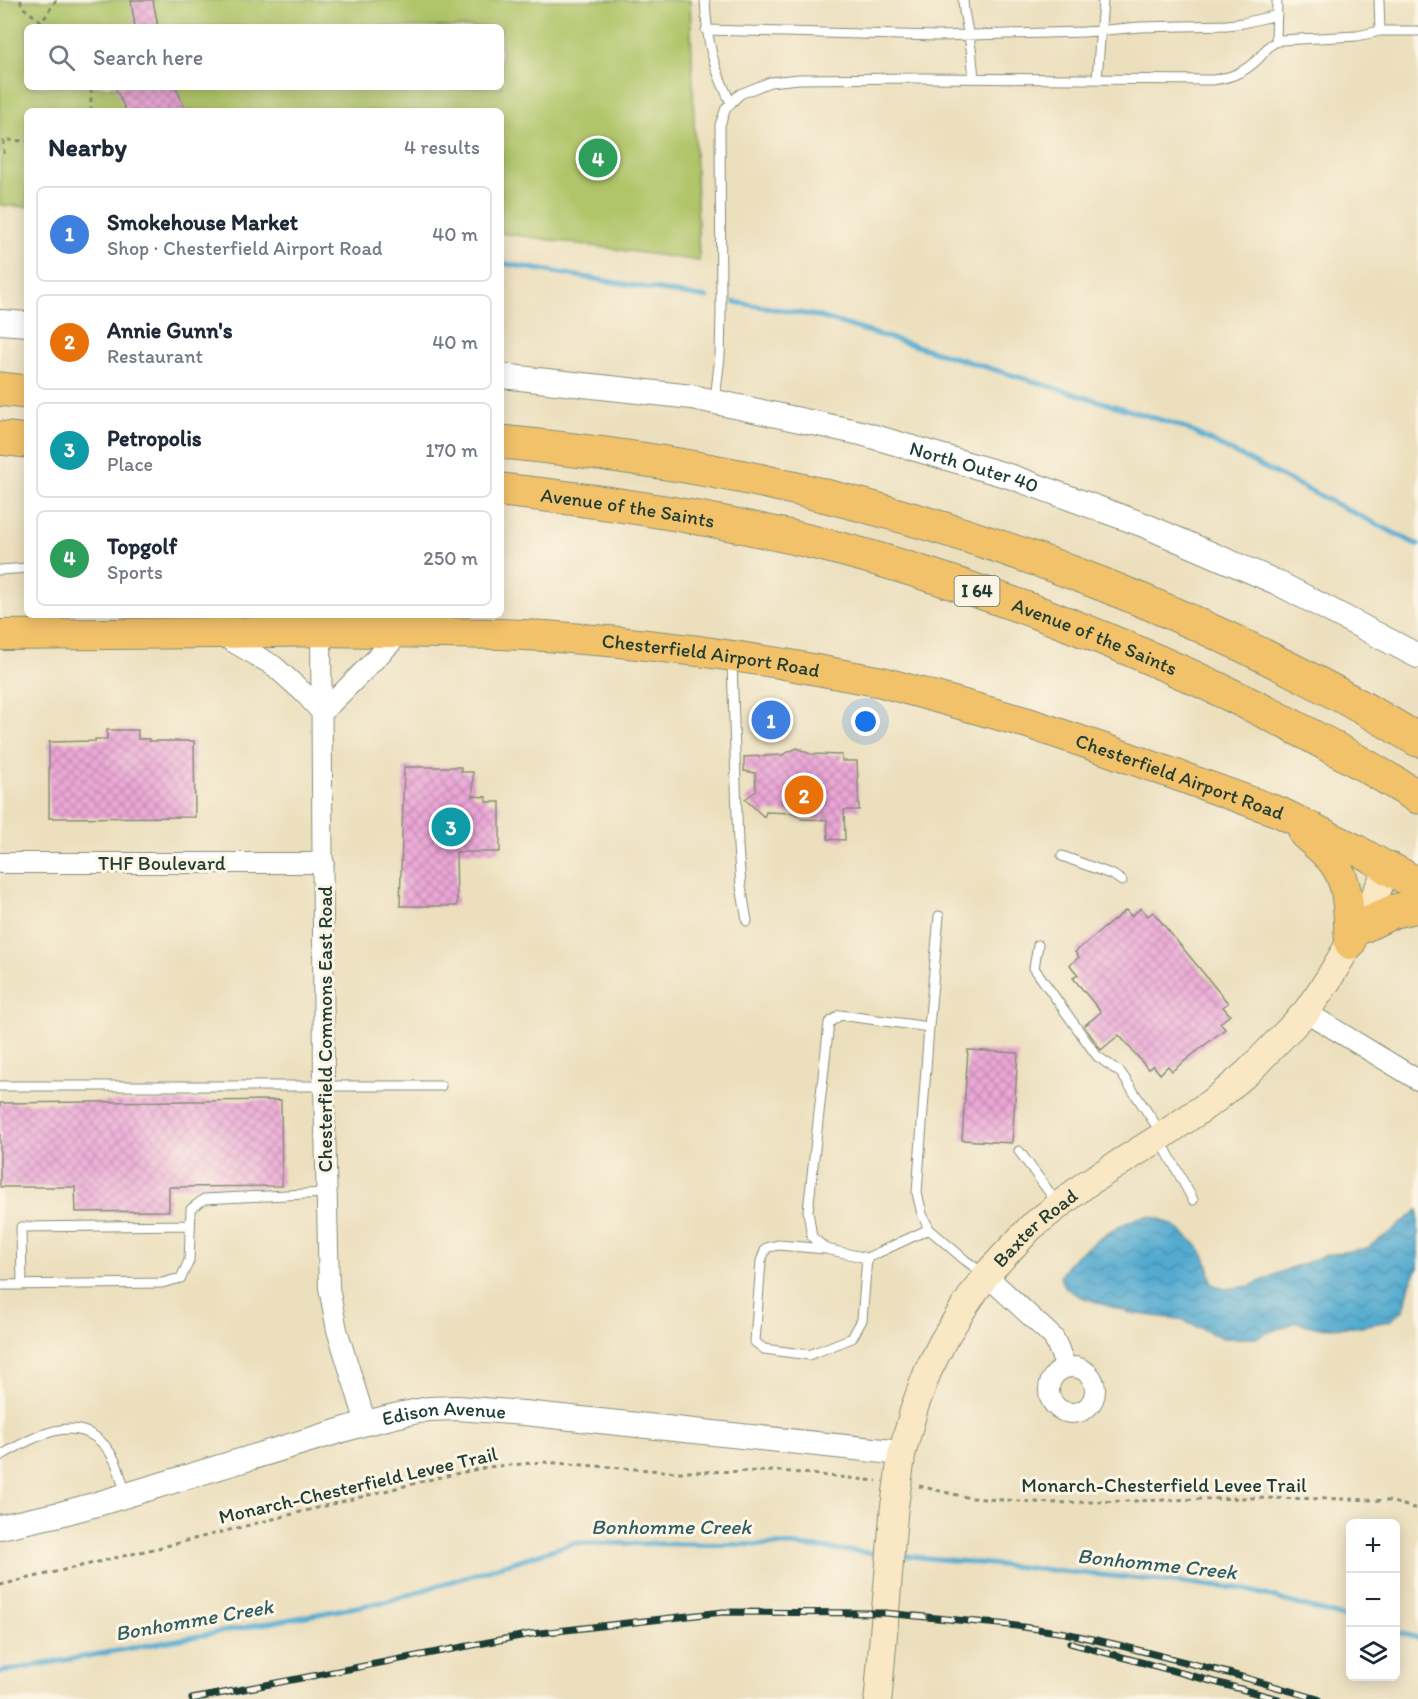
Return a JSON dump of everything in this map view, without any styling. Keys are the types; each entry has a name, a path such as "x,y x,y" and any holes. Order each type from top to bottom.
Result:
{"highway":[{"path":"0,389 24,392"},
{"path":"0,438 24,441"},
{"name":"I 64","path":"504,442 591,452 741,477 831,497 948,530 1109,587 1175,615 1285,666 1418,740"},
{"name":"Avenue of the Saints","path":"504,490 640,507 711,520 829,546 944,579 1116,643 1226,692 1324,742 1418,797"},
{"path":"1388,868 1418,884"},
{"path":"1354,936 1394,912 1418,906"}],"main road":[{"name":"Chesterfield Airport Road","path":"0,634 321,631 545,636 643,645 779,663 882,682 1005,716 1107,750 1279,812 1388,868"},
{"path":"1279,812 1334,863 1347,891 1354,936"},
{"name":"Baxter Road","path":"878,1699 894,1510 902,1453 915,1406 928,1371 953,1324 986,1275 1031,1227 1059,1204 1115,1165 1216,1099 1248,1072 1306,1012 1354,936 1388,868"}],"street":[{"path":"0,322 24,324"},
{"name":"North Outer 40","path":"504,376 692,397 861,433 1023,481 1144,525 1276,582 1418,656"},
{"name":"Chesterfield Commons East Road","path":"321,631 324,1086 329,1288 337,1330 366,1423"},
{"path":"219,633 274,666 322,713 402,632"},
{"name":"THF Boulevard","path":"0,863 324,862"},
{"path":"1306,1012 1418,1080"},
{"path":"986,1275 1053,1337 1066,1368"},
{"name":"Edison Avenue","path":"0,1527 60,1514 366,1423 429,1410 457,1408 545,1415 902,1453"}],"lane":[{"path":"705,0 708,42 720,81 731,103"},
{"path":"963,0 974,78"},
{"path":"1097,79 1103,0"},
{"path":"1276,42 1277,0"},
{"path":"1379,0 1380,31"},
{"path":"706,30 938,36 1227,25 1243,24 1277,15"},
{"path":"715,402 721,345 720,125 726,108 740,94 770,82 799,79 1212,80 1229,78 1240,73 1259,58 1269,44 1276,42 1357,36 1380,31 1418,31"},
{"path":"0,570 24,568"},
{"path":"732,656 738,846 747,921"},
{"path":"1062,856 1113,874 1122,881"},
{"path":"939,916 917,1193 928,1229 986,1275"},
{"path":"1038,945 1034,968 1097,1056 1121,1073 1161,1137 1193,1200"},
{"path":"826,1249 812,1237 808,1212 829,1023 840,1015 929,1027"},
{"path":"0,1086 441,1086"},
{"path":"1019,1151 1059,1204"},
{"path":"0,1286 162,1283 181,1278 189,1261 190,1209 204,1199 326,1193"},
{"path":"22,1285 21,1227 190,1226"},
{"path":"867,1258 862,1320 852,1338 809,1355 764,1349 755,1342 761,1261 766,1248 778,1245 826,1249 867,1258 928,1229"},
{"path":"0,1455 35,1437 59,1429 81,1430 100,1441 114,1460 126,1495"}],"path":[{"path":"21,0 21,6 42,22 56,0"},
{"path":"91,90 91,108"},
{"path":"4,154 4,140 24,141"},
{"name":"Monarch-Chesterfield Levee Trail","path":"0,1586 488,1467 543,1462 676,1472 782,1471 872,1480"},
{"name":"Monarch-Chesterfield Levee Trail","path":"911,1485 970,1498 1052,1503 1244,1498 1339,1499 1389,1501 1418,1509"}],"green space":[{"path":"0,0 690,0 699,261 504,233 504,108 24,108 24,207 0,205"}],"water":[{"path":"1418,1210 1418,1268 1410,1284 1404,1310 1389,1321 1356,1327 1320,1328 1296,1322 1255,1338 1223,1338 1179,1319 1131,1313 1081,1297 1064,1287 1060,1277 1070,1262 1085,1249 1120,1226 1142,1217 1150,1216 1165,1221 1188,1237 1205,1257 1212,1284 1225,1289 1250,1286 1327,1255 1367,1248"}],"building":[{"path":"131,0 153,0 157,24 135,24"},
{"path":"116,90 177,90 185,108 125,108"},
{"path":"107,730 138,730 138,739 149,739 149,741 194,741 195,817 49,818 49,742 107,739"},
{"path":"797,748 810,754 842,755 842,761 857,761 859,810 844,810 845,840 828,839 827,820 802,819 793,813 766,812 764,817 745,799 756,791 755,773 744,771 744,757 782,755"},
{"path":"404,767 461,767 461,772 473,772 473,796 486,797 486,802 500,802 500,852 456,852 457,906 400,906"},
{"path":"1141,908 1148,916 1153,912 1228,1003 1223,1007 1230,1015 1220,1023 1225,1029 1172,1071 1168,1066 1160,1074 1153,1065 1148,1069 1119,1035 1101,1050 1084,1026 1101,1012 1073,978 1078,975 1070,965 1079,957 1075,952 1126,910 1131,916"},
{"path":"968,1050 1018,1053 1012,1143 962,1140"},
{"path":"281,1100 282,1186 169,1187 169,1211 76,1212 75,1187 0,1187 0,1103"}],"waterway":[{"path":"504,264 707,298"},
{"path":"734,302 817,316 1181,426 1418,545"},
{"name":"Bonhomme Creek","path":"0,1672 389,1601 574,1543 788,1545 883,1554"},
{"name":"Bonhomme Creek","path":"898,1555 1244,1589 1346,1618"},
{"name":"Bonhomme Creek","path":"1400,1633 1418,1638"}],"railway":[{"path":"192,1699 531,1634 723,1612 885,1613 1065,1633 1232,1674 1318,1699"},
{"path":"1070,1643 1278,1699"}],"place":[{"name":"Topgolf","path":"598,158"},
{"name":"Smokehouse Market","path":"771,720"},
{"name":"Annie Gunn's","path":"804,795"},
{"name":"Petropolis","path":"451,827"}]}
